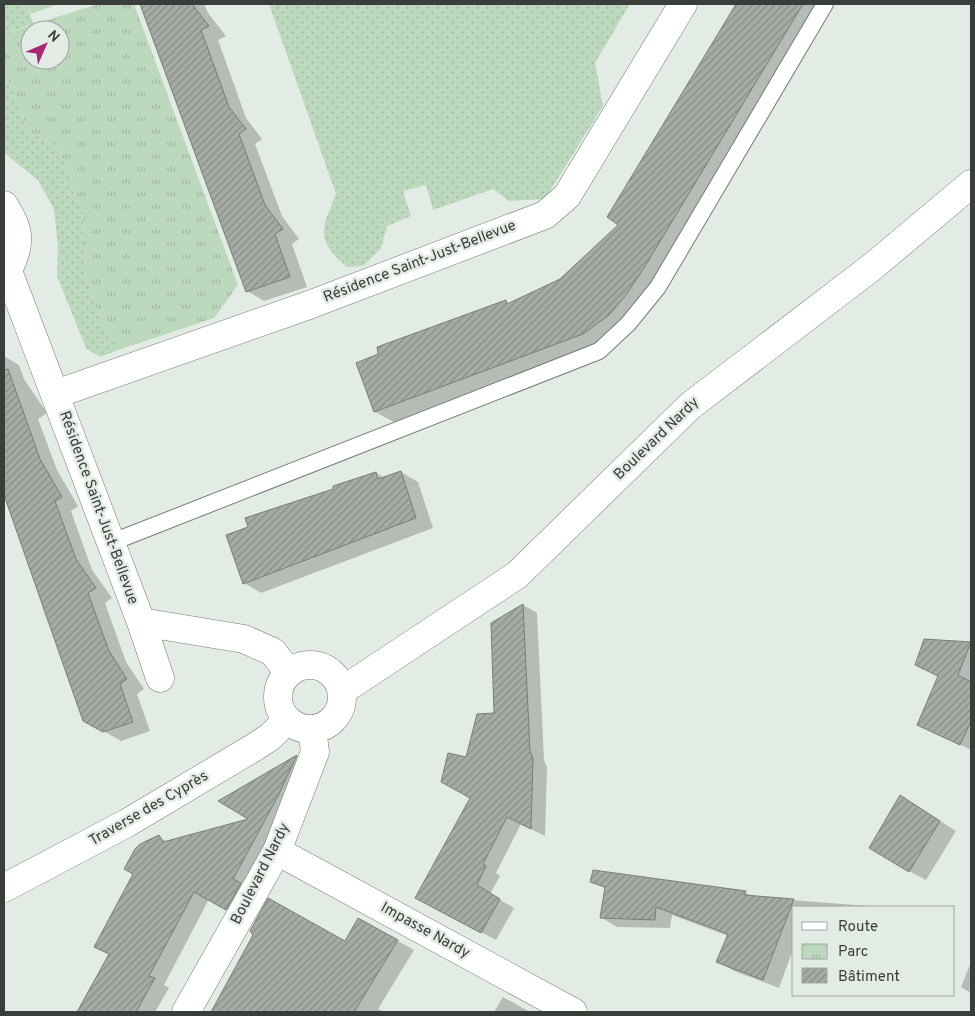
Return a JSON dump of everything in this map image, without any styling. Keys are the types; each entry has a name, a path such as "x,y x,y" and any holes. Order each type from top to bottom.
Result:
{"street":[{"name":"Résidence Saint-Just-Bellevue","path":"56,394 308,304 546,215 567,196 683,4"},
{"name":"Boulevard Nardy","path":"342,690 517,575 690,406 872,266 971,184"},
{"name":"Résidence Saint-Just-Bellevue","path":"4,205 16,225 18,248 6,271 56,394 160,678"},
{"name":"Résidence Saint-Just-Bellevue","path":"141,622 244,639 273,652 288,672"},
{"path":"310,664 322,666 339,680 342,690 341,706 332,721 323,727 300,725 280,709 277,696 280,683 288,672 298,666 310,664"},
{"name":"Boulevard Nardy","path":"186,1012 277,850 315,752 300,725"},
{"name":"Traverse des Cyprès","path":"4,888 144,813 270,737 300,725"},
{"name":"Impasse Nardy","path":"277,850 573,1012"}],"lane":[{"path":"110,544 599,351 628,324 658,287 825,4"}],"green space":[{"path":"4,4 27,4 32,20 20,20 20,28 4,34"},
{"path":"27,4 58,4 31,14"},
{"path":"98,4 134,4 238,285 214,318 118,350 102,323 85,276 83,213 64,161 55,145 29,132 4,69 4,34 20,29 20,70 70,70 70,20 48,20"},
{"path":"269,4 630,4 595,63 603,106 545,199 509,201 493,189 433,210 426,185 403,191 411,216 387,226 381,248 363,266 347,267 329,249 325,241 324,233 327,216 336,194"},
{"path":"4,69 29,132 55,145 64,161 83,213 85,276 102,323 118,350 100,357 86,348 57,276 58,247 54,209 38,180 4,153"}],"building":[{"path":"140,4 192,4 209,26 201,30 229,107 246,129 239,134 265,205 283,229 275,234 290,277 246,292"},
{"path":"736,4 803,4 644,268 626,295 609,315 583,334 374,412 356,363 378,354 377,347 506,300 507,304 560,279 618,225 607,217"},
{"path":"8,369 40,459 62,497 55,501 76,559 96,588 88,593 109,651 127,679 120,684 133,722 103,732 83,721 4,495 4,370"},
{"path":"401,471 416,518 243,584 226,535 248,527 245,518 333,489 333,486 376,472 378,479"},
{"path":"523,604 530,751 533,758 531,829 507,817 483,864 486,866 477,885 500,899 481,933 415,898 470,798 441,782 448,753 466,757 477,714 494,713 491,623"},
{"path":"924,639 971,642 958,675 971,682 971,721 960,745 917,725 938,676 915,665"},
{"path":"297,755 278,796 233,879 241,883 226,910 194,892 149,976 155,978 136,1012 77,1012 109,954 94,947 133,874 124,869 135,849 140,844 159,835 163,842 248,819 218,801"},
{"path":"900,795 940,821 909,872 869,848"},
{"path":"593,870 746,891 744,895 794,899 763,980 716,962 728,934 656,907 655,920 600,918 605,887 590,882"},
{"path":"268,898 345,941 358,918 398,940 354,1012 211,1012 253,935 250,931"}]}
